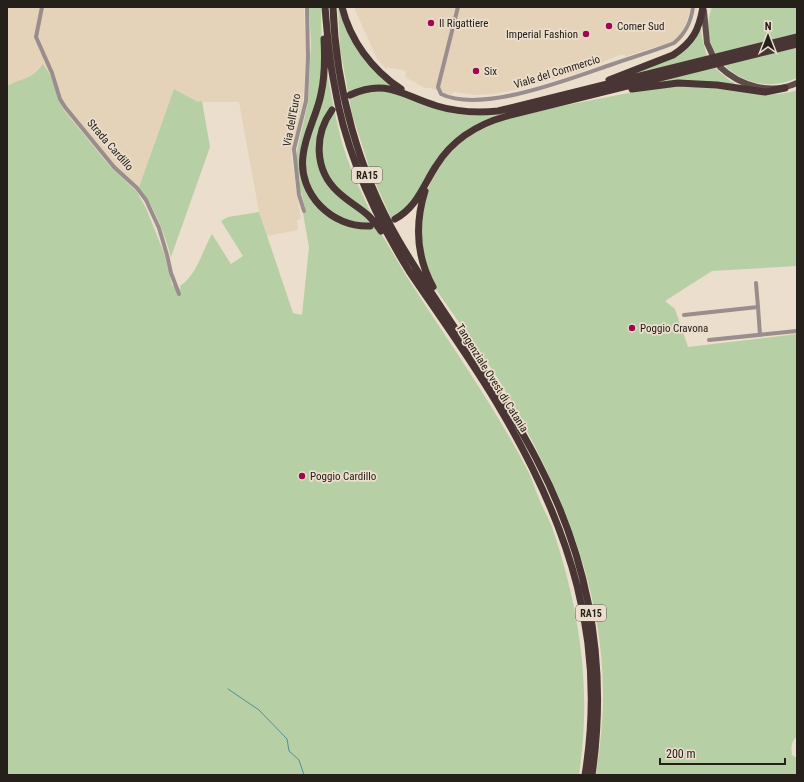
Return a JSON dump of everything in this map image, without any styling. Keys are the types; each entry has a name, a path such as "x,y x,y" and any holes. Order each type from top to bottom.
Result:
{"highway":[{"path":"325,7 323,21 323,85 319,103 304,150 302,164 304,179 314,200 326,212 345,222 370,226"},
{"name":"Tangenziale Ovest di Catania","path":"325,7 330,59 337,99 350,150 372,205 395,249 486,385 519,442 544,491 568,551 581,602 589,656 591,708 585,775"},
{"name":"Tangenziale Ovest di Catania","path":"334,7 337,59 345,102 353,134 369,179 399,241 508,408 538,460 563,517 580,565 593,624 598,671 598,721 592,775"},
{"path":"342,7 347,24 356,42 370,61 396,86 414,98"},
{"path":"543,100 608,80 673,55 687,45 696,33 703,7"},
{"path":"350,95 367,89 381,87 394,89 414,98 448,109 471,112 498,111 797,37"},
{"path":"394,219 412,206 443,156 451,147 472,130 495,119 797,44"},
{"path":"555,104 632,89 678,83 717,85 765,92 785,88"},
{"path":"332,110 324,122 318,143 320,161 325,175 337,191 360,207 374,220 419,292 444,322"},
{"path":"429,178 420,212 418,235 420,254 430,281 446,307 453,324"}],"main road":[{"path":"703,7 707,43 712,54"},
{"path":"704,22 709,7"},
{"path":"720,67 733,77 747,84 761,88 785,88 797,83"}],"street":[{"name":"Strada Cardillo","path":"42,7 36,37 52,73 60,99 114,166 137,188 146,200 159,228 171,273 179,294"},
{"name":"Via dell'Euro","path":"304,211 299,195 294,149 306,101 308,58 307,7"},
{"name":"Viale del Commercio","path":"458,7 438,87 441,94 444,96 460,99 471,99 500,97 535,90 674,43 682,37 686,30 691,18 693,7"},
{"path":"756,283 760,335"},
{"path":"684,315 758,307"},
{"path":"709,340 797,331"}],"shaded area":[{"path":"7,7 304,7 306,58 303,101 291,156 301,219 297,220 298,230 267,236 259,212 239,102 198,102 174,89 137,192 107,163 63,109 44,65 38,72 29,78 7,86"},
{"path":"354,7 690,7 685,26 680,35 675,40 665,44 626,56 622,54 579,72 510,91 477,95 453,92 452,95 430,88 425,88 405,77 406,71 387,67 387,70 377,59"}],"green space":[{"path":"309,7 321,7 322,69 320,89 316,106 304,139 300,156 300,171 304,185 310,198 330,217 343,224 372,228 369,223 356,222 344,218 325,207 312,192 308,182 305,151 323,95 326,67 343,147 372,215 343,194 329,179 324,170 321,140 326,123 333,112 332,107 322,123 317,139 317,157 322,174 329,186 343,199 363,213 382,235 517,450 530,475 552,527 570,589 581,650 584,680 584,711 583,743 579,775 7,775 7,86 31,76 43,64 50,75 63,109 107,163 137,192 146,208 164,253 172,285 181,289 180,286 191,276 195,269 212,234 231,264 243,256 221,221 228,217 259,212 293,313 302,315 309,247 303,213 306,212 300,188 296,158 308,103 311,43"},
{"path":"338,7 343,20 393,87 378,89 403,95 425,106 452,113 478,116 499,115 472,127 454,140 418,193 402,212 391,218 371,173 352,114 340,48"},
{"path":"712,7 797,7 797,34 716,54 708,31"},
{"path":"701,28 707,56 636,74 633,73 674,56 696,36"},
{"path":"797,47 797,78 787,82 768,84 749,81 732,72 724,65"},
{"path":"715,68 735,83 733,85 652,83"},
{"path":"672,85 714,87 768,94 787,93 797,90 797,266 712,271 665,301 675,309 688,347 797,334 797,738 795,738 791,748 792,755 797,758 797,775 596,775 600,745 603,694 601,658 597,622 590,587 580,553 568,519 539,454 500,382 435,288 429,276 420,241 424,198 430,184 443,161 462,141 474,133 500,121 552,108"},
{"path":"174,89 198,102 202,101 210,147 171,257 158,220 150,203 139,187"}],"waterway":[{"path":"228,689 259,710 287,739 289,751 299,760 304,775"}],"place":[{"name":"Il Rigattiere","path":"431,23"},
{"name":"Comer Sud","path":"609,26"},
{"name":"Imperial Fashion","path":"586,34"},
{"name":"Six","path":"476,71"},
{"name":"Poggio Cravona","path":"632,328"},
{"name":"Poggio Cardillo","path":"302,476"}]}
